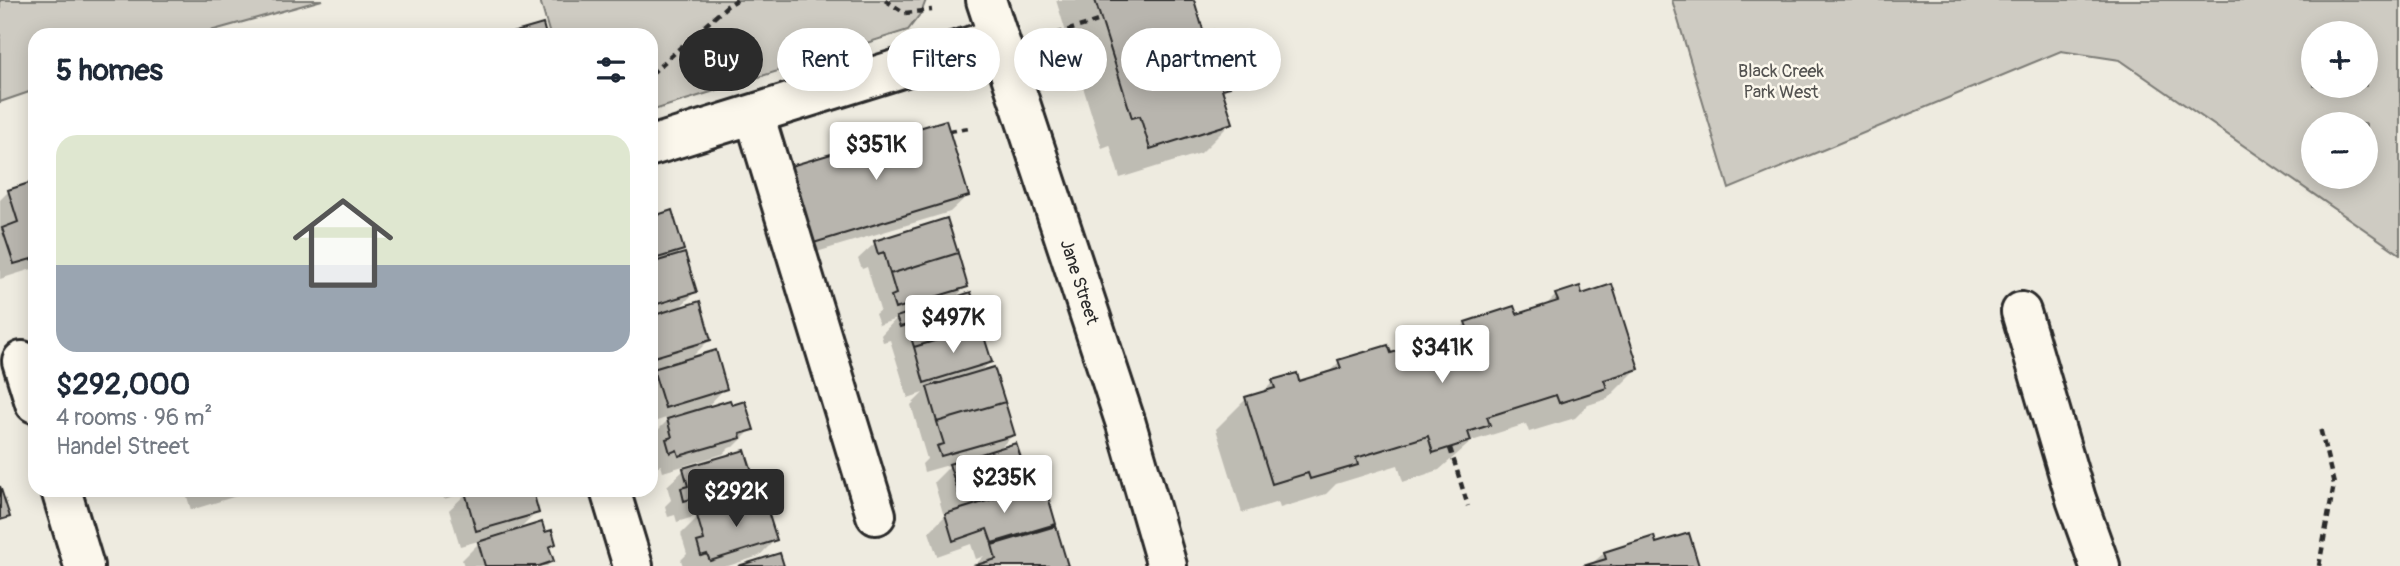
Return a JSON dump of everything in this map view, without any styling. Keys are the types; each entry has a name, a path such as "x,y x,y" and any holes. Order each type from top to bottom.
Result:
{"main road":[{"name":"Jane Street","path":"986,0 995,28"},
{"name":"Jane Street","path":"1000,44 1126,424 1167,566"},
{"path":"658,144 887,73"},
{"path":"754,114 876,515"},
{"path":"2021,312 2076,499 2100,566"},
{"path":"19,362 28,386"},
{"path":"63,497 84,566"},
{"path":"612,497 633,566"}],"path":[{"path":"658,68 737,0"},
{"path":"885,0 905,13 932,10"},
{"path":"1075,28 1101,20"},
{"path":"949,131 970,128"},
{"path":"2319,566 2334,484 2320,428"},
{"path":"1450,448 1468,506"}],"green space":[{"path":"0,0 322,0 221,28 28,28 28,92 0,102"},
{"path":"540,0 926,0 921,13 910,28 887,28 887,37 873,41 873,28 777,28 777,71 763,76 763,28 679,28 679,91 714,91 658,109 658,28 548,28"},
{"name":"Black Creek Park West","path":"1672,0 2400,0 2400,254 2306,189 2378,189 2378,112 2301,112 2301,185 2120,60 2061,51 1729,189"}],"building":[{"path":"1095,0 1194,0 1202,28 1121,28 1121,83 1107,38 1107,28 1104,28"},
{"path":"1124,91 1223,91 1233,123 1150,149 1140,116 1132,118"},
{"path":"946,120 969,196 807,245 784,168"},
{"path":"28,183 28,260 14,264 2,228 18,222 8,190"},
{"path":"672,210 684,250 658,258 658,215"},
{"path":"947,218 958,253 890,274 884,252 878,254 874,241"},
{"path":"685,253 697,292 658,304 658,261"},
{"path":"958,253 968,287 895,309 891,296 896,294 890,274"},
{"path":"1612,284 1639,369 1604,380 1607,388 1559,403 1556,395 1487,417 1490,425 1468,432 1471,441 1433,453 1428,436 1356,458 1358,465 1310,479 1308,473 1272,484 1245,397 1275,388 1272,380 1297,373 1299,381 1341,368 1338,360 1388,345 1391,353 1468,330 1465,322 1514,306 1517,314 1558,301 1555,294 1580,286 1582,294"},
{"path":"971,292 981,327 914,347 907,325 900,327 896,317"},
{"path":"700,301 711,340 658,356 658,314"},
{"path":"981,327 992,362 924,383 914,347"},
{"path":"716,350 727,389 665,408 658,385 658,367"},
{"path":"994,367 1005,402 937,422 927,387"},
{"path":"730,400 732,405 745,401 754,430 740,434 741,438 679,456 677,450 670,453 666,439 672,437 667,419"},
{"path":"1005,402 1015,435 941,456 937,446 944,444 937,422"},
{"path":"1016,443 1027,476 960,497 949,464"},
{"path":"745,450 757,488 693,507 691,499 684,501 681,488 688,486 683,468"},
{"path":"1044,483 1056,524 992,543 987,529 953,541 945,514"},
{"path":"0,486 10,517 0,520"},
{"path":"763,496 777,540 710,561 707,554 701,556 697,542 704,540 697,516"},
{"path":"466,497 535,497 539,513 476,531"},
{"path":"542,522 545,532 552,530 556,544 549,547 554,561 539,566 485,566 478,542"},
{"path":"1056,526 1068,566 973,566 996,559 992,545"},
{"path":"1689,533 1699,566 1583,566 1606,559 1604,552 1654,536 1656,543"},
{"path":"780,553 784,566 738,566"}]}
